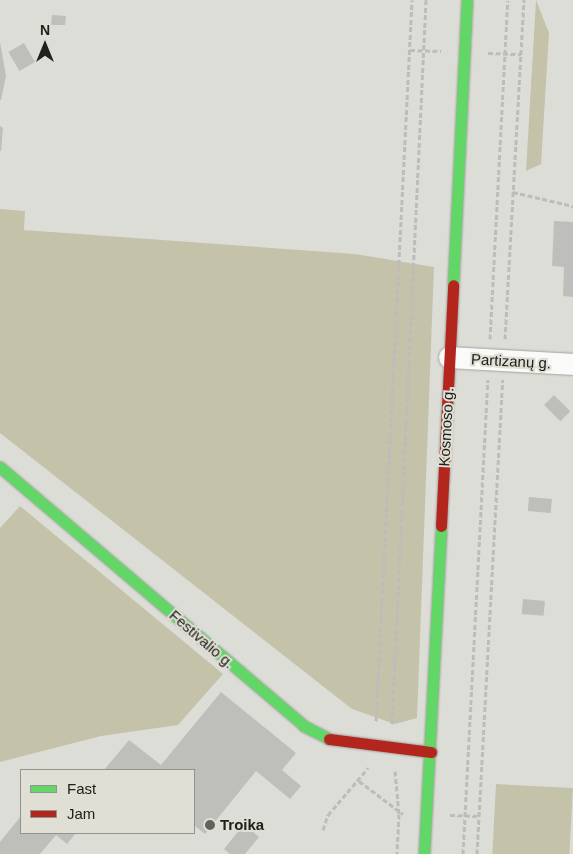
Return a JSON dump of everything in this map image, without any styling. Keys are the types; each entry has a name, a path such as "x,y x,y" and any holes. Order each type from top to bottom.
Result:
{"main road":[{"name":"Kosmoso g.","path":"424,854 431,752 467,0"},
{"name":"Festivalio g.","path":"0,467 304,726 330,740 390,749 431,752"}],"street":[{"name":"Partizanų g.","path":"449,357 573,364"}],"path":[{"path":"323,830 328,815 359,781 374,761 412,0"},
{"path":"390,749 426,0"},
{"path":"477,854 508,0"},
{"path":"463,854 496,360 513,192 524,0"},
{"path":"513,192 573,206"},
{"path":"393,766 399,814 397,854"},
{"path":"359,781 399,814"}],"shaded area":[{"path":"536,0 549,33 541,164 526,171"},
{"path":"0,209 25,211 24,230 355,254 434,267 417,718 395,724 352,709 0,433"},
{"path":"20,506 223,674 178,725 101,736 0,762 0,528"},
{"path":"496,784 573,788 569,854 492,854"}],"building":[{"path":"52,15 66,16 65,25 51,25"},
{"path":"0,42 6,76 1,100 0,100"},
{"path":"24,43 35,62 19,71 8,52"},
{"path":"0,126 3,128 1,151 0,151"},
{"path":"554,221 573,222 573,297 563,296 564,267 552,266"},
{"path":"554,395 570,411 560,421 544,405"},
{"path":"529,497 552,499 551,513 528,511"},
{"path":"523,599 545,601 544,616 522,614"},
{"path":"221,692 296,753 282,770 301,786 290,799 256,771 205,834 195,826 195,769 105,769 129,740 161,765"},
{"path":"20,817 20,834 75,834 67,844 56,835 40,854 0,854 0,842"},
{"path":"244,824 259,837 245,854 230,854 224,849"}],"traffic: fast":[{"path":"453,285 467,0"},
{"path":"0,467 304,726 329,739"},
{"path":"424,854 441,526"}],"traffic: jam":[{"path":"441,526 453,285"},
{"path":"329,739 431,752"}],"place":[{"name":"Troika","path":"210,825"}]}
